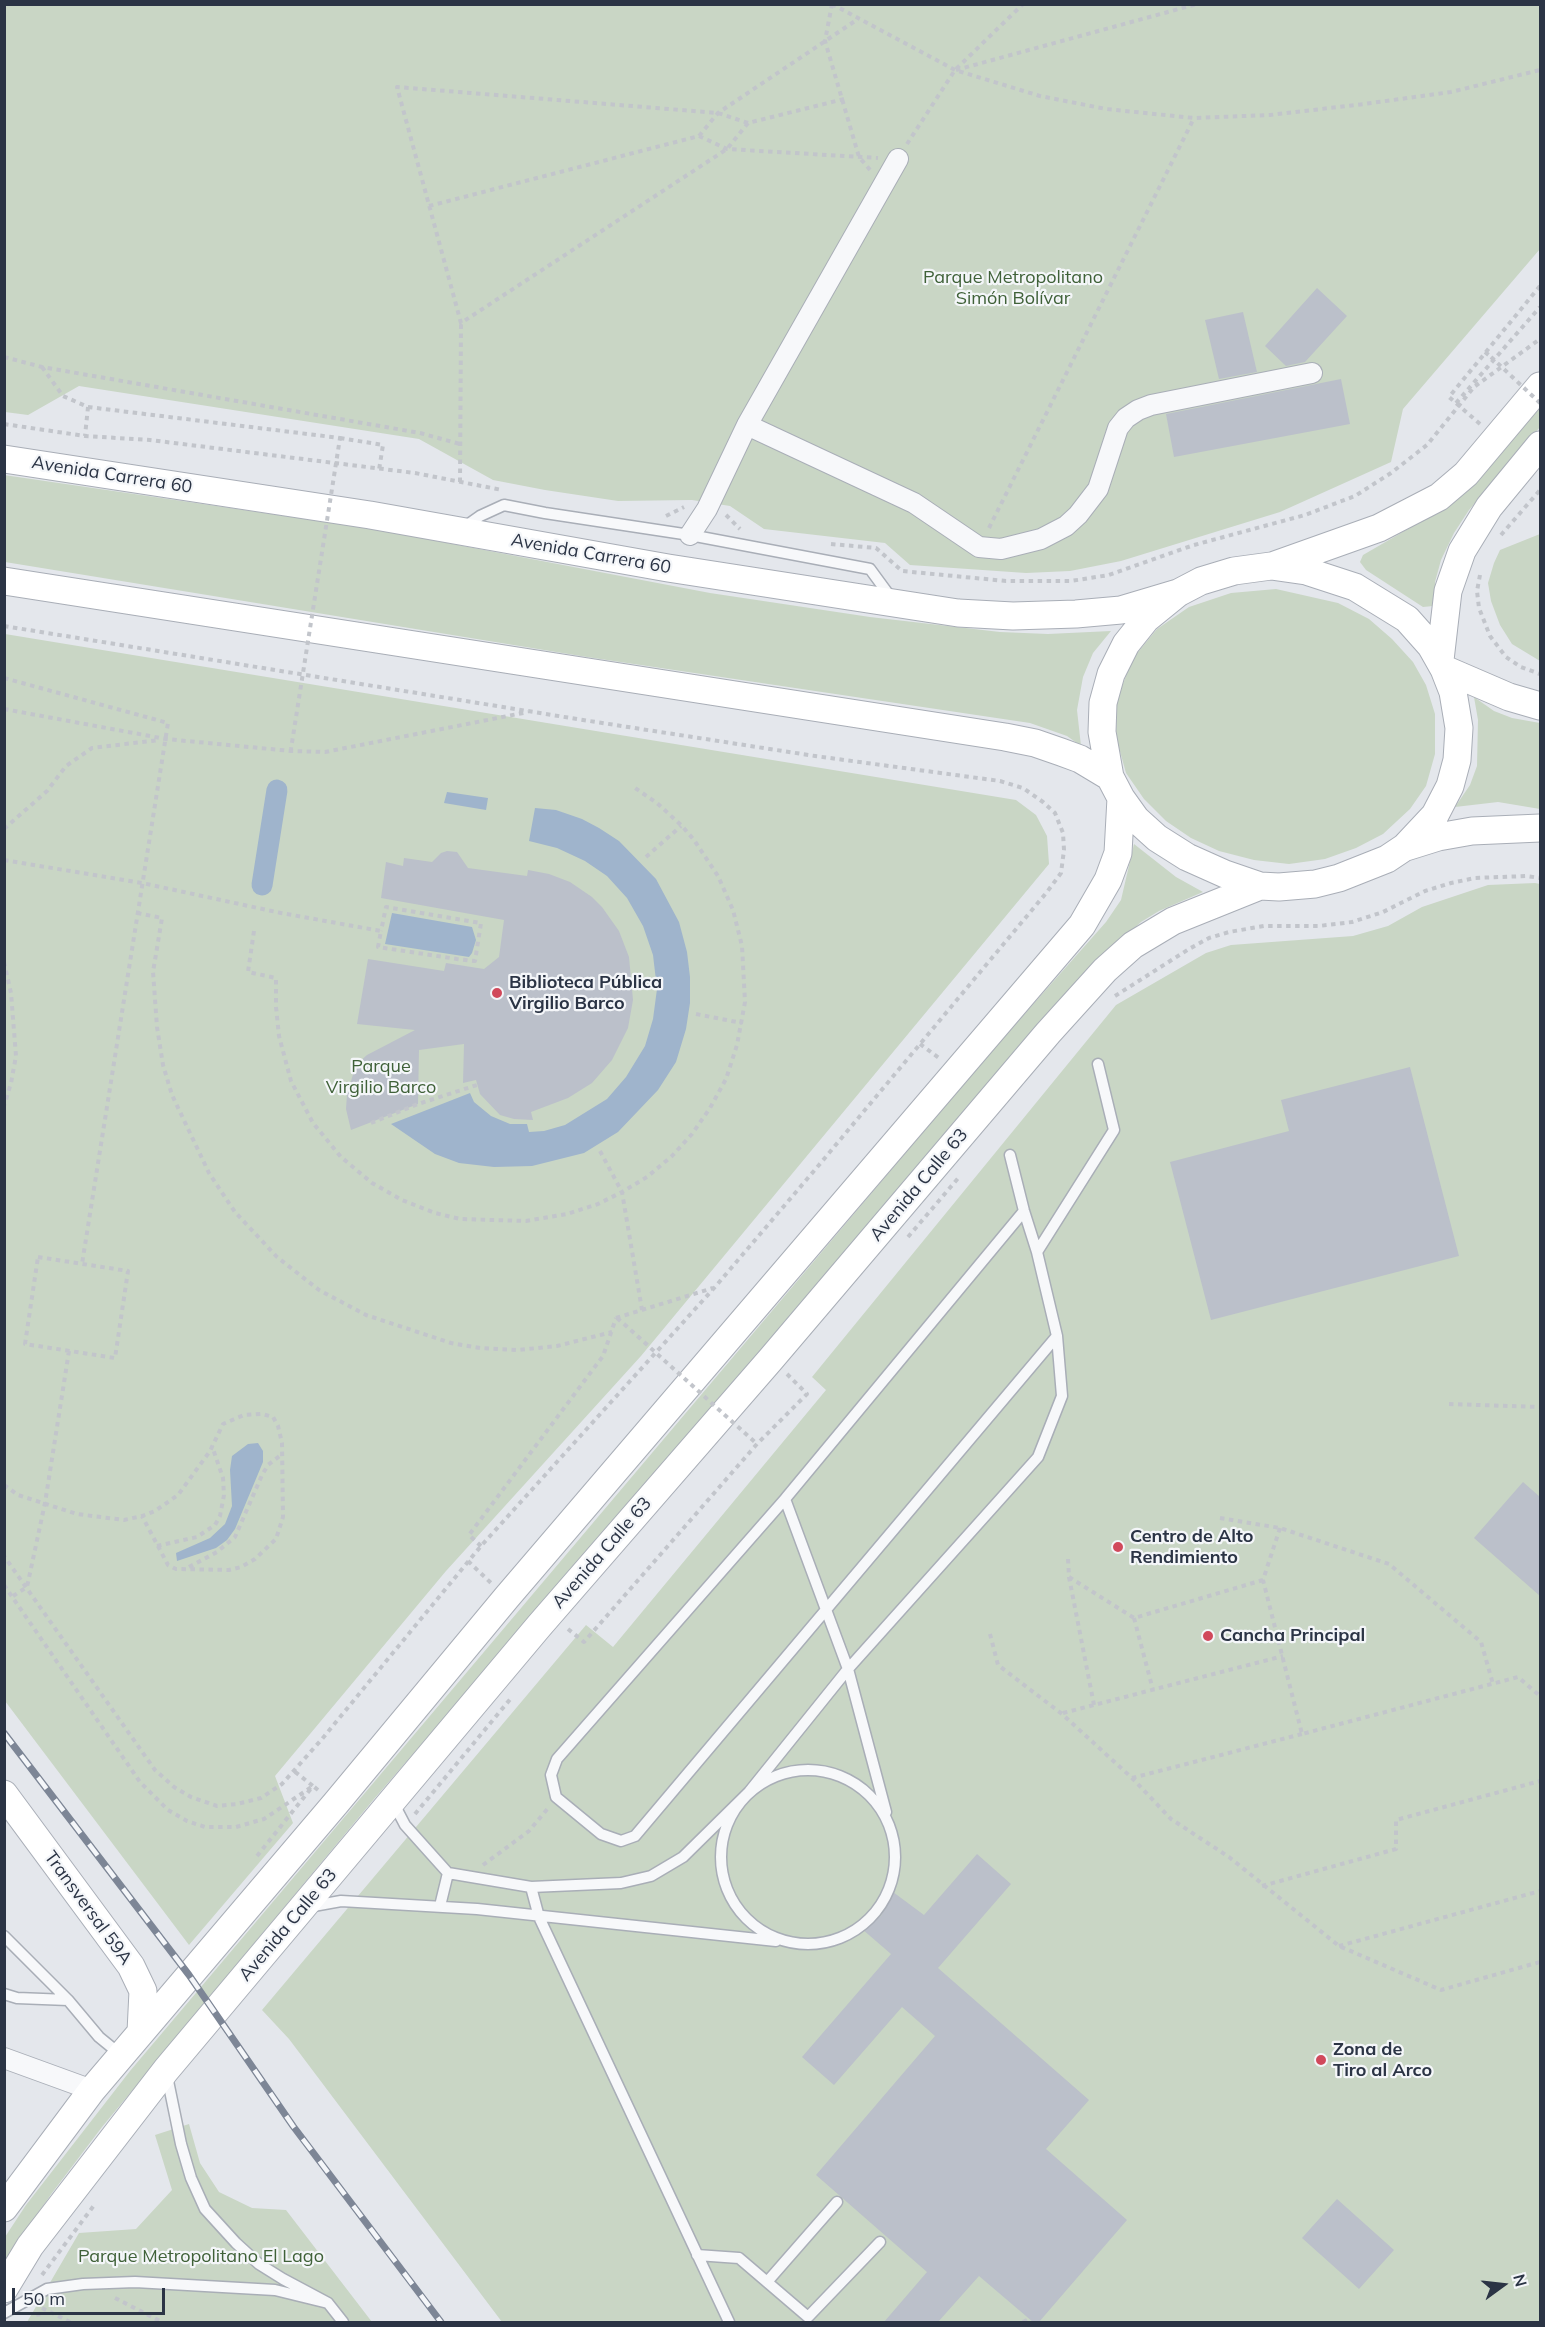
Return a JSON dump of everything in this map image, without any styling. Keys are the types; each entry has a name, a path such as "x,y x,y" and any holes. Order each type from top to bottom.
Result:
{"main road":[{"path":"4,2208 92,2090 336,1803 507,1597 1082,925 1108,880 1118,854 1116,788 1102,732 1103,703 1111,674 1126,644 1146,619 1178,593 1202,581 1234,571 1271,566 1335,545 1411,513 1453,487 1540,386"},
{"path":"1442,665 1448,591 1462,551 1489,507 1540,445"},
{"name":"Avenida Carrera 60","path":"4,459 459,531 668,568 958,614 1076,615 1121,610 1178,593"},
{"path":"4,581 1005,736 1035,743 1080,759 1116,788 1136,819 1157,838 1206,866 1260,885 1279,887 1340,879 1387,859 1405,847 1435,815 1450,786 1457,760 1459,728 1453,692 1442,665 1431,646 1407,619 1354,587 1306,572 1271,566"},
{"path":"1442,665 1509,697 1540,706"},
{"path":"1405,847 1438,837 1472,831 1540,828"},
{"name":"Avenida Calle 63","path":"15,2294 30,2246 166,2070 302,1908 399,1813 539,1626 771,1359 1048,1033 1105,970 1133,945 1155,930 1260,885"},
{"name":"Transversal 59A","path":"4,1794 131,1966 142,1991 141,2032"}],"street":[{"path":"690,535 707,509 747,425 898,159"},
{"path":"747,425 914,503 979,548 1001,549 1041,539 1066,526 1078,516 1098,489 1118,428 1126,418 1138,410 1151,405 1312,373"},
{"path":"4,2058 92,2090"}],"lane":[{"path":"459,531 480,516 504,505 690,535 870,569 896,604"},
{"path":"1037,1252 1114,1130 1098,1064"},
{"path":"799,1944 771,1936 748,1920 731,1897 722,1870 722,1841 732,1814 848,1669 1038,1457 1062,1396 1057,1336 1010,1155"},
{"path":"1024,1211 785,1499 557,1759 551,1775 556,1797 601,1834 621,1841 635,1836 825,1607 1057,1336"},
{"path":"302,1908 341,1901 440,1906 799,1944 826,1942 852,1932 874,1914 888,1890 895,1863 892,1835 848,1669 785,1499"},
{"path":"399,1813 448,1873 531,1887 621,1883 651,1876 683,1857 749,1792 774,1776 803,1769 833,1773 859,1786 880,1808 892,1835"},
{"path":"440,1906 448,1873"},
{"path":"531,1887 539,1917 729,2322"},
{"path":"4,1936 68,2000 99,2037 121,2056"},
{"path":"4,1994 17,1998 68,2000"},
{"path":"166,2070 190,2178 205,2209 259,2264 328,2303 343,2322"},
{"path":"767,2282 837,2202"},
{"path":"697,2256 739,2258 808,2317 880,2242"},
{"path":"4,2313 15,2294 83,2284 135,2282 275,2290 328,2303"}],"path":[{"path":"883,186 859,156 825,41 832,4 955,70 1040,96 1084,105 1194,118 1270,115 1375,103 1451,92 1540,70"},
{"path":"699,136 727,149 898,159 955,70 1023,4"},
{"path":"955,70 1197,4"},
{"path":"429,207 699,136 718,113 858,19"},
{"path":"460,482 461,323 397,87 718,113 748,123 848,98"},
{"path":"979,548 1194,118"},
{"path":"461,323 727,149 748,123"},
{"path":"1496,438 1449,397 1540,286"},
{"path":"1456,403 1540,307"},
{"path":"1485,352 1540,403"},
{"path":"4,357 42,367 420,433 460,444"},
{"path":"42,367 63,396 88,407 383,445 379,470"},
{"path":"85,436 88,407"},
{"path":"4,424 85,436 150,440"},
{"path":"291,750 341,439"},
{"path":"1500,537 1540,490"},
{"path":"1480,570 1479,608 1490,636 1506,657 1521,667 1540,674"},
{"path":"4,626 815,756 1000,781 1023,788 1055,813 1063,833 1064,850 1061,873 1047,892 715,1287 481,1546 294,1771 282,1784 261,1798 217,1806 191,1797 174,1787 155,1770 4,1556"},
{"path":"4,678 168,723 82,1263"},
{"path":"4,709 166,739 325,752 531,711"},
{"path":"4,830 47,791 66,766 92,748 166,739"},
{"path":"254,931 248,972 276,978 279,1036 291,1081 314,1123 341,1157 372,1183 402,1200 435,1213 460,1219 526,1221 567,1214 598,1204 647,1177 672,1156 692,1134 726,1079 742,1023 745,978 742,946 733,910 718,876 682,826 657,803 635,788"},
{"path":"646,857 682,826"},
{"path":"4,860 142,883 280,913 381,931"},
{"path":"1109,1001 1189,949 1209,938 1229,932 1264,926 1328,925 1352,922 1383,912 1425,891 1451,883 1475,878 1526,876 1540,878"},
{"path":"386,907 481,923 475,961 457,959 378,946 386,907"},
{"path":"137,913 162,918 153,972 156,1027 163,1065 172,1095 209,1173 236,1212 277,1257 319,1290 366,1314 451,1343 480,1348 518,1350 557,1346 612,1332"},
{"path":"457,959 457,965"},
{"path":"4,962 11,993 16,1056 4,1106"},
{"path":"696,1014 742,1023"},
{"path":"371,1123 418,1104 477,1085"},
{"path":"600,1151 622,1192 642,1310"},
{"path":"903,1243 964,1172"},
{"path":"38,1257 82,1263 128,1271 115,1358 25,1344 38,1257"},
{"path":"616,1318 715,1287"},
{"path":"481,1546 470,1535 603,1356 616,1318"},
{"path":"616,1318 757,1444"},
{"path":"13,1596 27,1587 45,1503 69,1351"},
{"path":"781,1385 796,1367"},
{"path":"568,1629 584,1642 757,1444 807,1394"},
{"path":"1449,1404 1540,1407"},
{"path":"4,1485 18,1495 77,1514 124,1520 142,1516 155,1511 178,1495 212,1446 223,1424 244,1415 262,1414 273,1417 278,1426 282,1454 283,1517 276,1539 267,1549 241,1568 229,1570 176,1569 168,1565 142,1516"},
{"path":"734,1439 749,1421"},
{"path":"157,1546 197,1537 215,1525 220,1516 224,1495 223,1478 212,1446"},
{"path":"186,1568 217,1552 235,1537 262,1475 268,1465 282,1454"},
{"path":"1221,1518 1280,1528 1389,1564 1481,1642 1493,1684"},
{"path":"1280,1528 1263,1580 1302,1734"},
{"path":"1068,1559 1069,1577 1094,1705"},
{"path":"1069,1577 1134,1618 1153,1690"},
{"path":"1134,1618 1263,1580"},
{"path":"4,1585 140,1782 168,1810 187,1821 205,1827 236,1827 264,1819 313,1786"},
{"path":"562,1635 576,1620"},
{"path":"990,1634 998,1665 1062,1713 1171,1818 1229,1857 1339,1946 1441,1989 1540,1962"},
{"path":"1062,1713 1282,1656"},
{"path":"1132,1778 1518,1677 1540,1696"},
{"path":"399,1813 477,1742 513,1697"},
{"path":"294,1771 336,1803"},
{"path":"1262,1886 1396,1849 1396,1820 1540,1781"},
{"path":"465,1877 529,1831 556,1797"},
{"path":"1339,1946 1540,1891"},
{"path":"15,2294 96,2202"},
{"path":"106,2294 162,2322"},
{"path":"37,2305 47,2302"},
{"path":"37,2305 39,2322"},
{"path":"37,2305 70,2322"},
{"path":"1023,2322 1029,2319"}],"green space":[{"name":"Parque Metropolitano Simón Bolívar","path":"5,5 1540,5 1540,249 1403,409 1391,462 1280,512 1121,561 1070,571 1026,573 910,565 885,543 764,529 730,506 692,500 618,501 493,480 419,439 79,386 28,415 5,412"},
{"path":"1540,408 1540,427 1469,510 1454,533 1441,560 1435,582 1436,600 1433,606 1423,607 1366,570 1360,562 1363,555 1432,515 1472,486"},
{"path":"4,475 374,529 710,593 870,617 1000,632 1048,634 1111,631 1093,653 1083,677 1077,710 1081,746 1067,736 1030,723 587,657 5,562"},
{"path":"1540,534 1540,661 1512,644 1500,625 1491,601 1488,583 1500,550"},
{"path":"1276,589 1338,603 1369,619 1413,662 1426,685 1435,714 1435,754 1426,786 1410,809 1383,834 1356,848 1325,859 1289,864 1254,860 1219,851 1191,838 1166,821 1144,799 1126,773 1116,737 1117,699 1133,658 1157,629 1189,607 1231,593"},
{"name":"Parque Virgilio Barco","path":"5,634 1016,800 1036,815 1047,836 1049,864 641,1356 446,1571 275,1776 293,1823 189,1945 5,1701"},
{"path":"1474,697 1494,711 1512,718 1540,723 1540,809 1498,802 1455,807 1470,785 1477,766 1478,720"},
{"path":"1134,844 1176,877 1203,892 1159,911 1141,922 1070,988 803,1303 374,1799 102,2127 52,2193 5,2261 5,2237 26,2205 130,2071 989,1054 1106,922 1121,900"},
{"name":"Centro de Alto Rendimiento","path":"1540,884 1540,2322 502,2322 289,2039 262,2010 586,1625 613,1647 826,1390 812,1377 1116,1005 1206,953 1231,945 1353,936 1388,926 1422,907 1488,885"},
{"name":"Parque Metropolitano El Lago","path":"189,2124 200,2163 219,2192 252,2208 286,2210 372,2322 27,2322 79,2233 136,2229 172,2190 155,2135"}],"water":[{"path":"447,792 488,798 486,810 444,803"},
{"path":"535,808 556,810 599,828 619,841 656,879 679,922 687,952 690,1003 686,1029 676,1062 658,1090 618,1132 584,1153 532,1166 494,1167 459,1163 435,1154 391,1124 470,1093 474,1102 491,1116 510,1124 527,1124 529,1132 544,1131 565,1125 607,1099 626,1077 645,1046 653,1019 657,989 653,955 643,926 627,898 607,876 585,861 557,848 529,841"},
{"path":"392,913 472,927 476,940 472,953 469,957 385,944"},
{"path":"258,1443 263,1451 263,1462 235,1529 227,1540 216,1548 177,1561 176,1553 210,1538 225,1524 232,1506 230,1470 232,1456 248,1444"}],"building":[{"path":"1317,288 1347,316 1305,362 1286,366 1265,346"},
{"path":"1243,312 1257,372 1219,379 1205,320"},
{"path":"1341,379 1350,424 1174,457 1166,414"},
{"name":"Biblioteca Pública Virgilio Barco","path":"457,852 468,868 527,876 528,870 549,874 570,882 592,897 619,931 629,957 633,1000 628,1028 612,1060 592,1083 568,1098 531,1112 533,1120 514,1119 500,1115 480,1094 476,1080 463,1083 464,1044 419,1050 418,1104 351,1130 346,1109 347,1094 356,1065 367,1055 415,1030 357,1024 368,959 444,971 446,963 484,969 499,957 504,920 381,898 386,862 403,866 404,858 432,862 441,853"},
{"path":"1410,1067 1459,1256 1211,1320 1170,1162 1289,1131 1281,1100"},
{"path":"1523,1482 1540,1497 1540,1596 1474,1538"},
{"path":"977,1854 1011,1884 938,1968 1089,2100 1046,2149 1127,2220 1039,2322 1033,2322 979,2276 938,2322 884,2322 927,2272 816,2175 935,2036 902,2007 834,2085 802,2057 891,1954 862,1929 881,1916 893,1892 924,1915"},
{"path":"1337,2199 1394,2250 1359,2289 1302,2238"}],"waterway":[{"path":"262,885 277,790"}],"railway":[{"path":"4,1733 189,1975 293,2126 441,2322"}],"place":[{"name":"Biblioteca Pública Virgilio Barco","path":"497,993"},
{"name":"Centro de Alto Rendimiento","path":"1118,1547"},
{"name":"Cancha Principal","path":"1208,1636"},
{"name":"Zona de Tiro al Arco","path":"1321,2060"}]}
